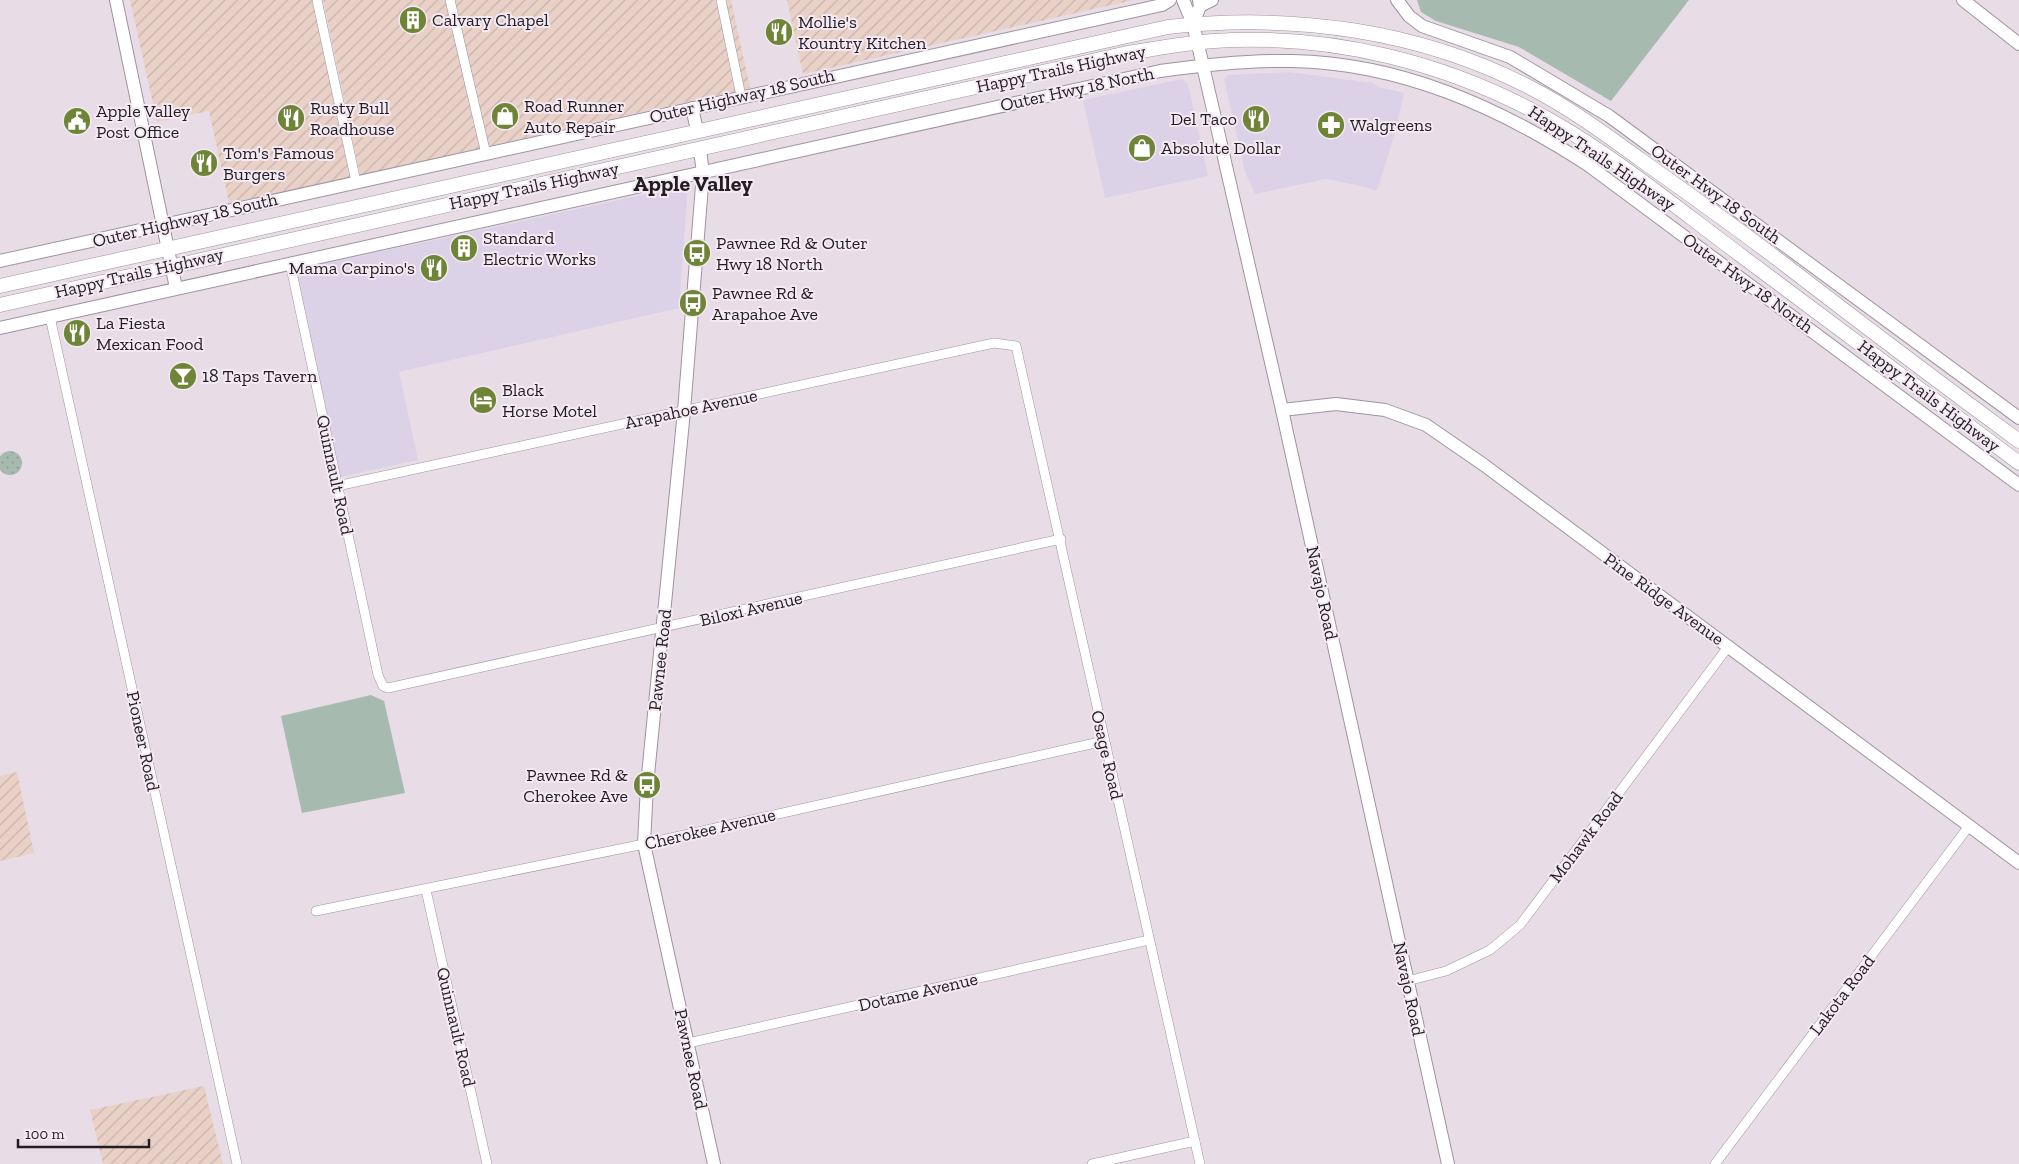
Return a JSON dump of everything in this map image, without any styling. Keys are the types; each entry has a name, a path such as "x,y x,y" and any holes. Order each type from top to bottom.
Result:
{"main road":[{"name":"Happy Trails Highway","path":"0,286 1159,29 1193,24 1274,22 1357,30 1389,36 1452,55 1528,87 1571,110 1732,224 2019,441"},
{"name":"Happy Trails Highway","path":"0,305 1123,54 1197,42 1263,40 1341,47 1383,55 1434,68 1516,101 1553,122 1628,173 2019,463"},
{"path":"700,150 709,136 789,118 807,106"},
{"path":"600,171 612,161 689,143 697,130"}],"street":[{"path":"116,0 176,288"},
{"path":"317,0 356,182"},
{"path":"450,0 486,154"},
{"path":"720,0 740,96"},
{"path":"1193,24 1199,3 1212,0"},
{"name":"Outer Hwy 18 South","path":"1397,0 1409,16 1422,26 1510,58 1609,116 2019,418"},
{"path":"1963,0 2019,44"},
{"path":"1166,2 1184,4"},
{"name":"Outer Highway 18 South","path":"0,261 1166,2"},
{"name":"Navajo Road","path":"1184,4 1193,24 1282,410 1448,1164"},
{"name":"Outer Hwy 18 North","path":"0,328 1160,71 1203,66 1293,61 1356,67 1426,84 1502,114 1542,135 1588,165 2019,485"},
{"path":"692,108 697,130"},
{"name":"Pawnee Road","path":"700,150 703,173 684,411 647,785 644,844 714,1164"},
{"name":"Quinnault Road","path":"290,263 378,674 384,686"},
{"name":"Pioneer Road","path":"50,317 237,1164"},
{"name":"Arapahoe Avenue","path":"337,486 994,343 1016,346"},
{"name":"Osage Road","path":"1016,346 1061,539 1104,742 1200,1164"},
{"name":"Pine Ridge Avenue","path":"1282,410 1336,404 1385,410 1426,425 1484,465 2019,863"},
{"name":"Biloxi Avenue","path":"384,686 393,688 1061,539"},
{"name":"Mohawk Road","path":"1407,981 1446,971 1490,950 1520,925 1728,647"},
{"name":"Cherokee Avenue","path":"316,911 644,844 1104,742"},
{"name":"Lakota Road","path":"1715,1164 1968,826"},
{"name":"Quinnault Road","path":"426,890 487,1164"},
{"name":"Dotame Avenue","path":"688,1043 1149,940"},
{"path":"1092,1164 1196,1141"}],"shaded area":[{"path":"130,0 313,0 350,177 229,203 209,111 157,122"},
{"path":"323,0 731,0 750,88 360,175"},
{"path":"787,0 1134,0 803,74"},
{"path":"1289,72 1373,83 1378,87 1404,93 1395,133 1377,191 1326,179 1255,194 1245,172 1224,79 1228,75"},
{"path":"1182,79 1188,84 1208,176 1105,198 1083,100"},
{"path":"688,185 679,308 399,372 418,460 341,477 296,270"},
{"path":"17,772 34,853 0,861 0,776"},
{"path":"204,1086 223,1164 103,1164 90,1110"}],"green space":[{"path":"1417,0 1689,0 1611,101 1519,47 1436,21 1421,12"},
{"path":"10,451 15,452 21,458 21,468 15,474 10,475 5,474 -1,468 -2,463 -1,458 5,452"},
{"path":"371,695 384,701 405,793 302,813 281,716"}],"place":[{"name":"Calvary Chapel","path":"413,20"},
{"name":"Mollie's Kountry Kitchen","path":"779,32"},
{"name":"Road Runner Auto Repair","path":"505,116"},
{"name":"Rusty Bull Roadhouse","path":"291,118"},
{"name":"Del Taco","path":"1256,119"},
{"name":"Apple Valley Post Office","path":"77,121"},
{"name":"Walgreens","path":"1331,125"},
{"name":"Absolute Dollar","path":"1142,148"},
{"name":"Tom's Famous Burgers","path":"204,163"},
{"name":"Standard Electric Works","path":"464,248"},
{"name":"Pawnee Rd & Outer Hwy 18 North","path":"697,253"},
{"name":"Mama Carpino's","path":"434,268"},
{"name":"Pawnee Rd & Arapahoe Ave","path":"693,303"},
{"name":"La Fiesta Mexican Food","path":"77,333"},
{"name":"18 Taps Tavern","path":"183,376"},
{"name":"Black Horse Motel","path":"483,400"},
{"name":"Pawnee Rd & Cherokee Ave","path":"647,785"}],"district":[{"name":"Apple Valley","path":"693,183"}]}
